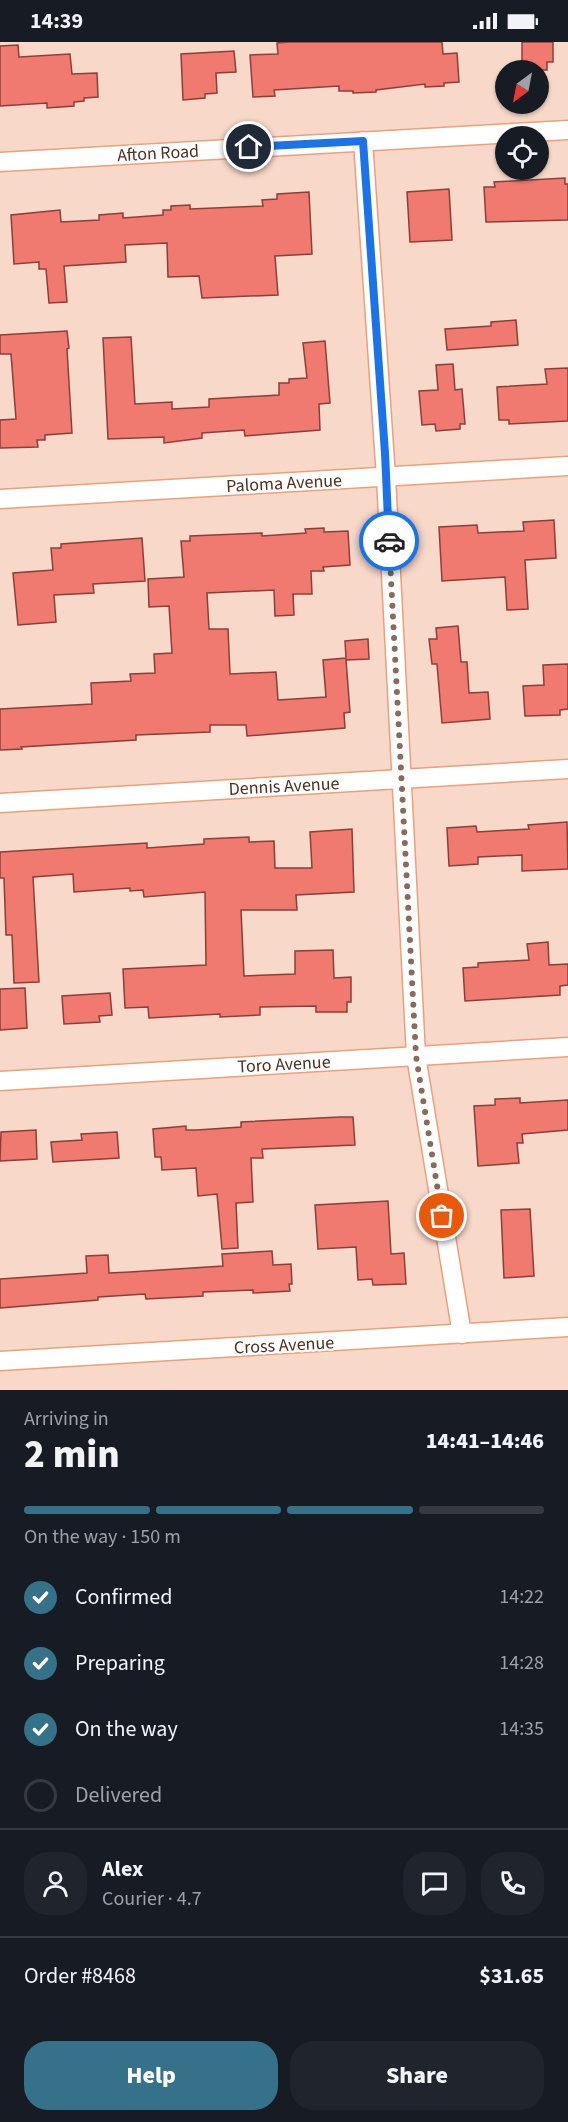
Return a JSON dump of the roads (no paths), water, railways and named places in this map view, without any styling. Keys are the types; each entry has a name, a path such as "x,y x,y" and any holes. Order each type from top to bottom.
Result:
{"street":[{"name":"Afton Road","path":"0,162 568,130"},
{"path":"363,141 386,477 416,1056 462,1334"},
{"name":"Paloma Avenue","path":"0,500 568,466"},
{"name":"Dennis Avenue","path":"0,803 568,769"},
{"name":"Toro Avenue","path":"0,1081 568,1047"},
{"name":"Cross Avenue","path":"0,1361 568,1327"}]}
